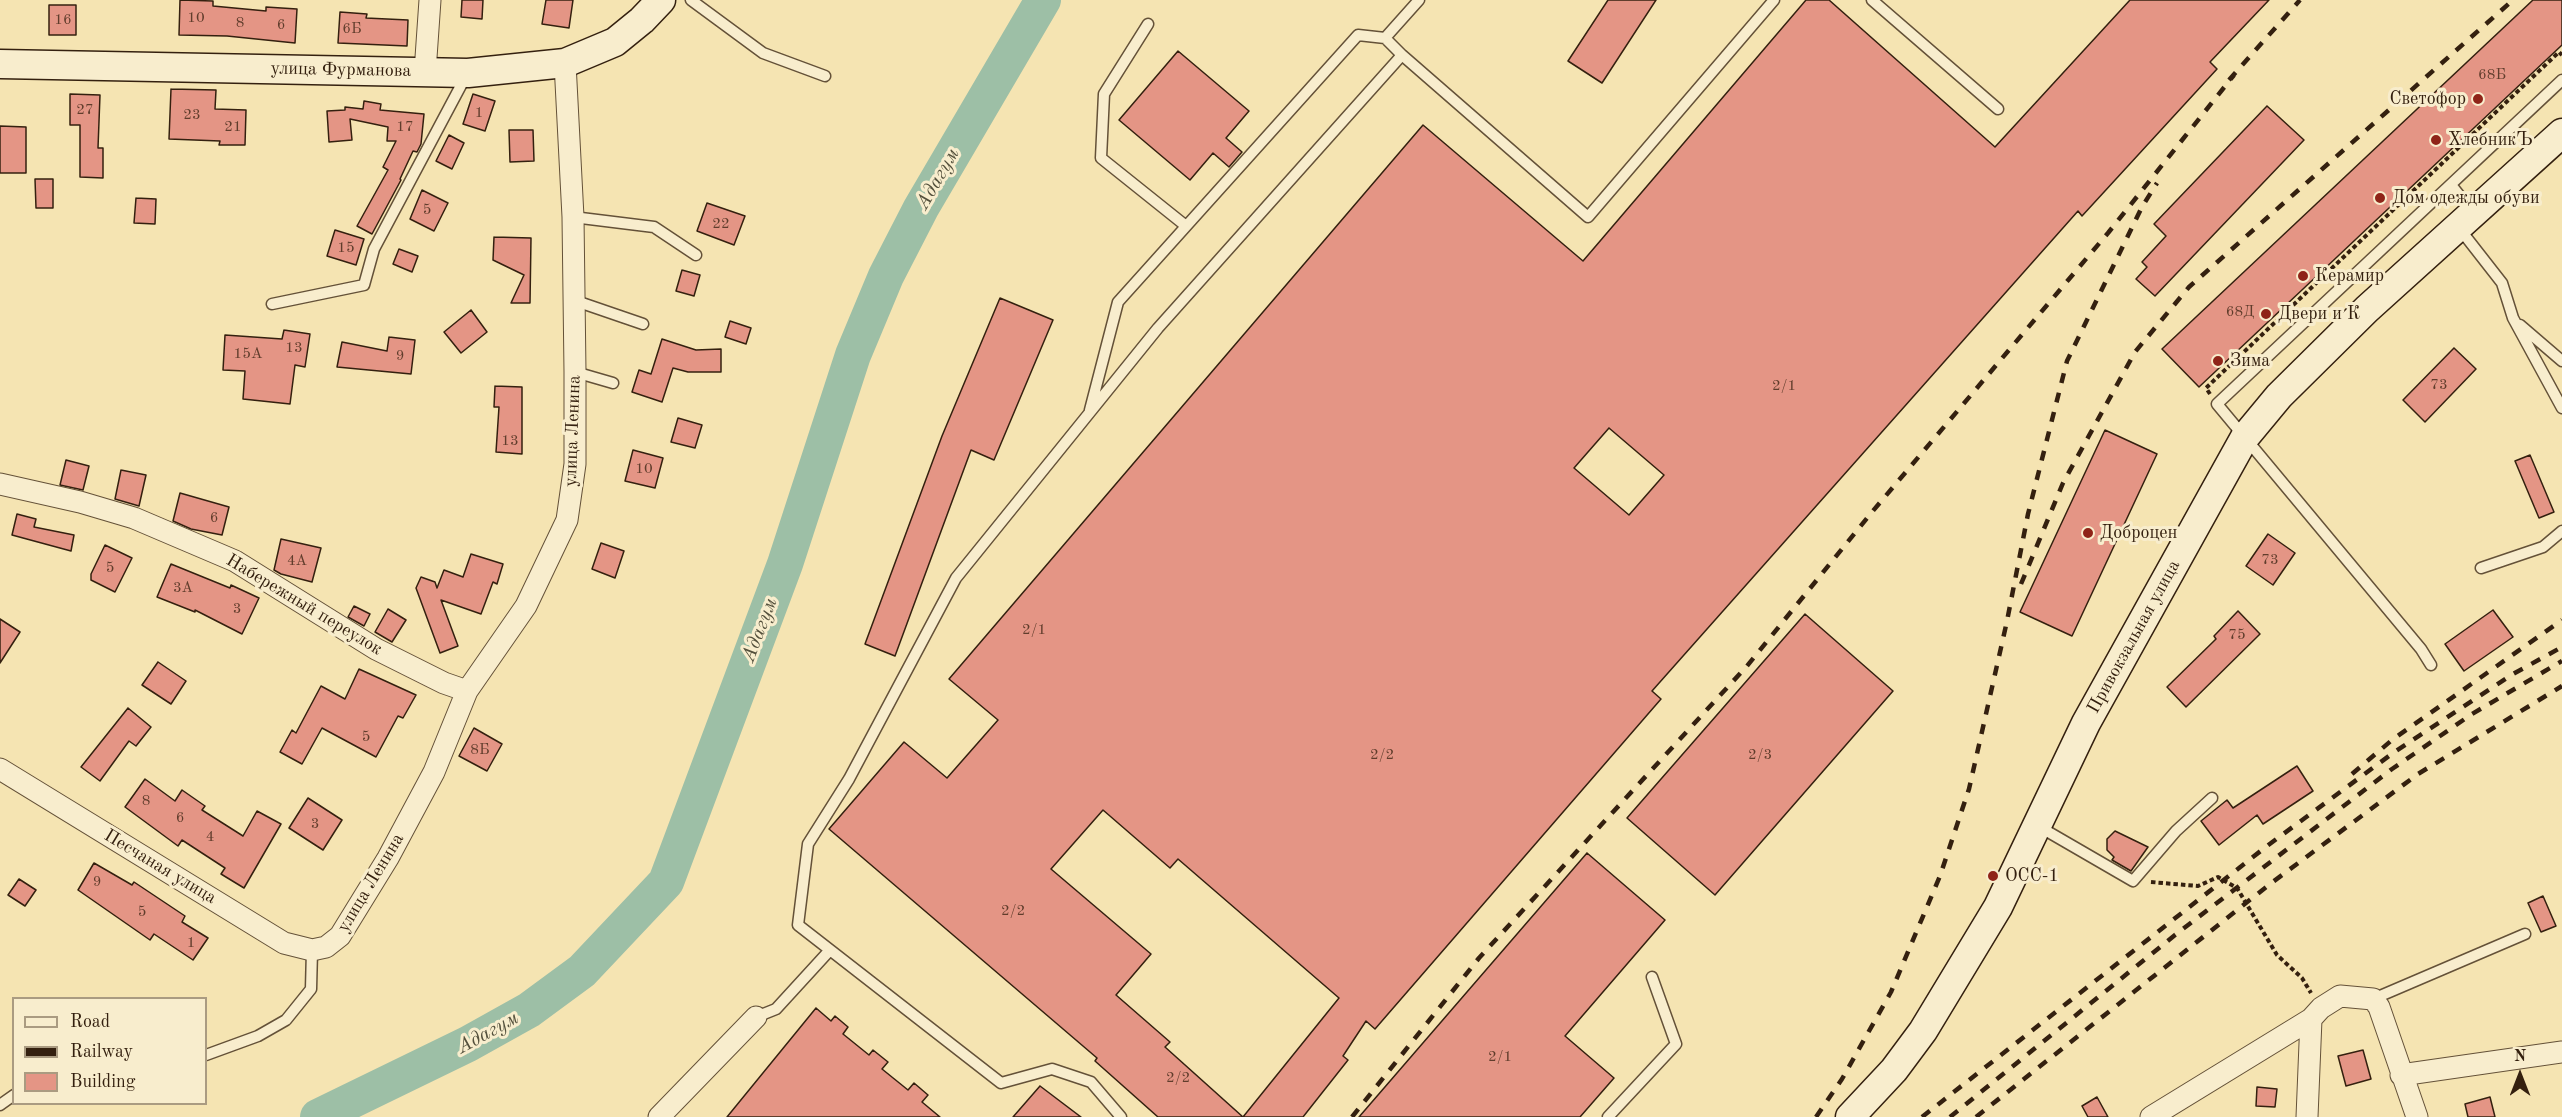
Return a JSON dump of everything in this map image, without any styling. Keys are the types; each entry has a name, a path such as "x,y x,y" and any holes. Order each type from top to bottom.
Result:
{"main road":[{"name":"улица Фурманова","path":"0,64 468,73 566,63 615,42 642,20 661,0"},
{"name":"Привокзальная улица","path":"1850,1117 1894,1070 1923,1031 1998,907 2086,723 2245,437 2287,388 2367,309 2562,133"}],"street":[{"path":"425,72 430,0"},
{"name":"улица Ленина","path":"319,949 340,936 353,919 434,772 467,691 526,606 562,535 573,485 575,372 573,217 566,63"},
{"name":"Набережный переулок","path":"0,484 80,502 134,519 235,561 376,649 444,683 467,691"},
{"name":"Песчаная улица","path":"0,769 284,943 319,949"},
{"path":"2151,1117 2340,996 2376,1003 2417,1117"},
{"path":"2307,1117 2316,1013"},
{"path":"659,1117 756,1017"},
{"path":"2402,1075 2562,1052"}],"lane":[{"path":"691,0 763,53 825,76"},
{"path":"1385,38 1419,0"},
{"path":"1089,414 1118,302 1358,35 1385,38 1588,217 1774,0"},
{"path":"1872,0 1998,109"},
{"path":"1148,24 1104,94 1101,158 1186,226"},
{"path":"1121,1117 1091,1082 1052,1069 1001,1083 798,925 808,844 849,779 956,578 1158,328 1402,55"},
{"path":"272,304 364,285 374,249 468,73"},
{"path":"2432,664 2217,404 2452,186 2562,80"},
{"path":"2452,186 2465,219 2502,283 2513,318 2562,408"},
{"path":"573,217 654,227 696,255"},
{"path":"573,300 643,324"},
{"path":"2513,318 2562,361"},
{"path":"575,372 614,383"},
{"path":"2481,568 2542,547 2562,531"},
{"path":"2037,826 2133,881 2176,831 2212,798"},
{"path":"2376,1003 2525,934"},
{"path":"207,1055 258,1036 286,1020 311,988 319,949"},
{"path":"756,1017 776,1009 830,950"},
{"path":"1608,1117 1676,1044 1652,977"}],"path":[{"path":"2217,404 2206,388 2452,151 2559,52 2562,55"},
{"path":"2133,881 2198,886 2218,878 2237,888 2277,955 2302,978 2313,1000 2316,1013"}],"building":[{"path":"180,0 213,1 213,6 266,11 266,7 297,9 295,43 227,36 179,35"},
{"path":"462,0 483,0 482,19 461,17"},
{"path":"546,0 573,0 569,28 542,24"},
{"path":"1608,0 1656,0 1602,83 1568,61"},
{"path":"1806,0 1829,0 1995,147 2130,0 2269,0 2210,62 2217,69 2082,216 2078,211 1652,691 1661,699 1375,1029 1366,1021 1343,1056 1348,1060 1303,1117 1243,1117 1158,1117 1095,1061 1097,1058 829,829 904,742 947,778 998,720 949,679 1423,125 1583,261","holes":["1609,428 1664,475 1629,515 1574,468","1103,810 1170,868 1178,859 1339,998 1243,1117 1165,1047 1170,1042 1116,995 1151,954 1051,869"]},
{"path":"2533,0 2562,0 2562,45 2199,387 2162,349"},
{"path":"49,5 76,5 76,35 49,35"},
{"path":"340,12 367,14 366,18 408,20 407,46 338,43"},
{"path":"1178,51 1249,111 1226,138 1242,152 1229,167 1213,153 1190,180 1119,120"},
{"path":"171,89 216,90 215,109 246,110 245,145 219,145 220,141 169,139"},
{"path":"70,94 100,95 98,148 103,148 103,178 80,177 80,125 70,125"},
{"path":"473,94 495,101 485,131 463,124"},
{"path":"364,101 381,104 380,110 424,114 421,144 417,152 413,151 401,180 372,234 357,226 388,170 383,167 396,141 387,141 388,127 350,119 352,140 329,142 327,111 345,110 345,107 363,109"},
{"path":"2267,106 2304,140 2155,296 2136,279 2147,267 2142,262 2166,236 2154,224"},
{"path":"0,126 26,127 26,173 0,173"},
{"path":"509,130 533,130 534,161 510,162"},
{"path":"449,135 464,143 452,169 436,161"},
{"path":"35,179 53,179 53,208 36,208"},
{"path":"422,190 448,203 434,231 410,219"},
{"path":"136,198 156,199 155,224 134,223"},
{"path":"707,203 745,216 734,245 697,231"},
{"path":"335,230 364,239 356,265 327,256"},
{"path":"494,237 531,238 530,303 511,303 524,275 493,260"},
{"path":"399,249 418,256 412,272 393,264"},
{"path":"682,270 700,275 694,296 676,291"},
{"path":"1000,298 1053,320 994,460 971,450 895,656 865,644 942,436"},
{"path":"471,310 487,332 461,353 444,332"},
{"path":"730,321 751,328 746,344 725,337"},
{"path":"284,330 310,334 305,367 295,365 290,404 243,399 245,371 223,370 225,335 282,339"},
{"path":"389,337 415,340 411,374 337,367 342,342 387,351"},
{"path":"662,339 696,350 721,349 721,372 688,372 673,368 662,402 632,392 639,370 651,374"},
{"path":"2454,348 2476,369 2425,422 2403,400"},
{"path":"495,386 522,387 522,454 496,452 499,407 494,407"},
{"path":"678,418 702,425 695,448 671,442"},
{"name":"Доброцен","path":"2105,430 2157,454 2072,636 2020,612"},
{"path":"633,450 663,458 655,488 625,481"},
{"path":"2530,455 2554,512 2539,518 2515,461"},
{"path":"66,460 89,466 83,490 60,485"},
{"path":"121,470 146,475 139,506 115,499"},
{"path":"180,493 229,507 222,535 191,529 173,521"},
{"path":"17,514 36,519 34,527 74,535 71,551 12,535"},
{"path":"2268,534 2295,553 2273,585 2246,566"},
{"path":"281,539 321,548 312,582 274,570"},
{"path":"601,543 624,551 615,578 592,569"},
{"path":"105,545 132,558 115,592 91,580 91,574"},
{"path":"471,554 503,564 497,584 493,582 481,614 441,600 458,646 440,653 416,588 421,577 435,582 437,588 444,570 463,577"},
{"path":"171,564 230,588 231,585 259,598 242,634 195,610 195,612 157,597"},
{"path":"354,606 370,614 364,626 348,617"},
{"path":"388,609 406,620 392,642 375,632"},
{"path":"2493,610 2513,637 2464,671 2445,644"},
{"path":"2238,611 2260,634 2186,707 2167,687 2216,639 2214,636"},
{"path":"1805,614 1893,691 1715,895 1627,818"},
{"path":"0,619 20,632 0,663"},
{"path":"158,662 186,681 171,704 142,685"},
{"path":"359,669 416,695 403,718 398,716 376,757 322,728 302,764 280,752 292,730 296,733 321,686 345,699"},
{"path":"128,708 151,727 136,746 129,741 100,781 81,767"},
{"path":"474,728 502,744 487,771 459,756"},
{"path":"2297,766 2313,791 2263,824 2257,815 2219,845 2201,821 2227,800 2233,808"},
{"path":"145,779 175,801 182,790 205,806 202,810 243,836 257,811 281,824 244,888 221,874 225,868 182,840 178,846 125,807"},
{"path":"308,798 342,820 323,850 289,828"},
{"path":"2115,831 2148,847 2131,871 2112,860 2114,857 2107,850 2107,839"},
{"path":"1587,853 1665,920 1565,1036 1614,1078 1580,1117 1359,1117"},
{"path":"94,863 132,885 134,882 185,916 182,922 208,938 193,960 154,934 150,940 78,890"},
{"path":"19,879 36,890 25,906 8,895"},
{"path":"2543,896 2556,926 2541,932 2528,903"},
{"path":"816,1008 831,1021 835,1016 848,1027 843,1034 869,1055 873,1050 888,1062 882,1069 908,1090 914,1083 928,1095 922,1102 940,1117 727,1117"},
{"path":"2363,1050 2371,1079 2346,1086 2338,1056"},
{"path":"1040,1086 1081,1117 1013,1117"},
{"path":"2257,1087 2277,1089 2275,1107 2256,1106"},
{"path":"2097,1097 2108,1117 2088,1117 2082,1106"},
{"path":"2490,1097 2495,1117 2468,1117 2465,1104"}],"waterway":[{"name":"Адагум","path":"318,1117 468,1044 529,1010 582,971 666,882 785,564 853,355 886,276 921,208 1043,0"}],"railway":[{"path":"2229,80 2300,0"},
{"path":"2021,584 2063,483 2135,352 2189,287 2513,0"},
{"path":"1352,1117 1479,958 1747,666 1872,512 2108,233 2234,75"},
{"path":"1816,1117 1842,1079 1891,992 1940,876 1969,789 2007,621 2028,514 2067,361 2142,207 2157,183"},
{"path":"2352,774 2392,740 2562,620"},
{"path":"1922,1117 2267,846 2393,753 2513,674 2562,647"},
{"path":"1950,1117 2175,935 2392,769 2472,714 2562,661"},
{"path":"1976,1117 2270,884 2418,774 2562,686"}],"place":[{"name":"Светофор","path":"2478,99"},
{"name":"ХлебникЪ","path":"2436,140"},
{"name":"Дом одежды обуви","path":"2380,198"},
{"name":"Керамир","path":"2303,276"},
{"name":"Двери и К","path":"2266,314"},
{"name":"Зима","path":"2218,361"},
{"name":"Доброцен","path":"2088,533"},
{"name":"ОСС-1","path":"1993,876"}]}
